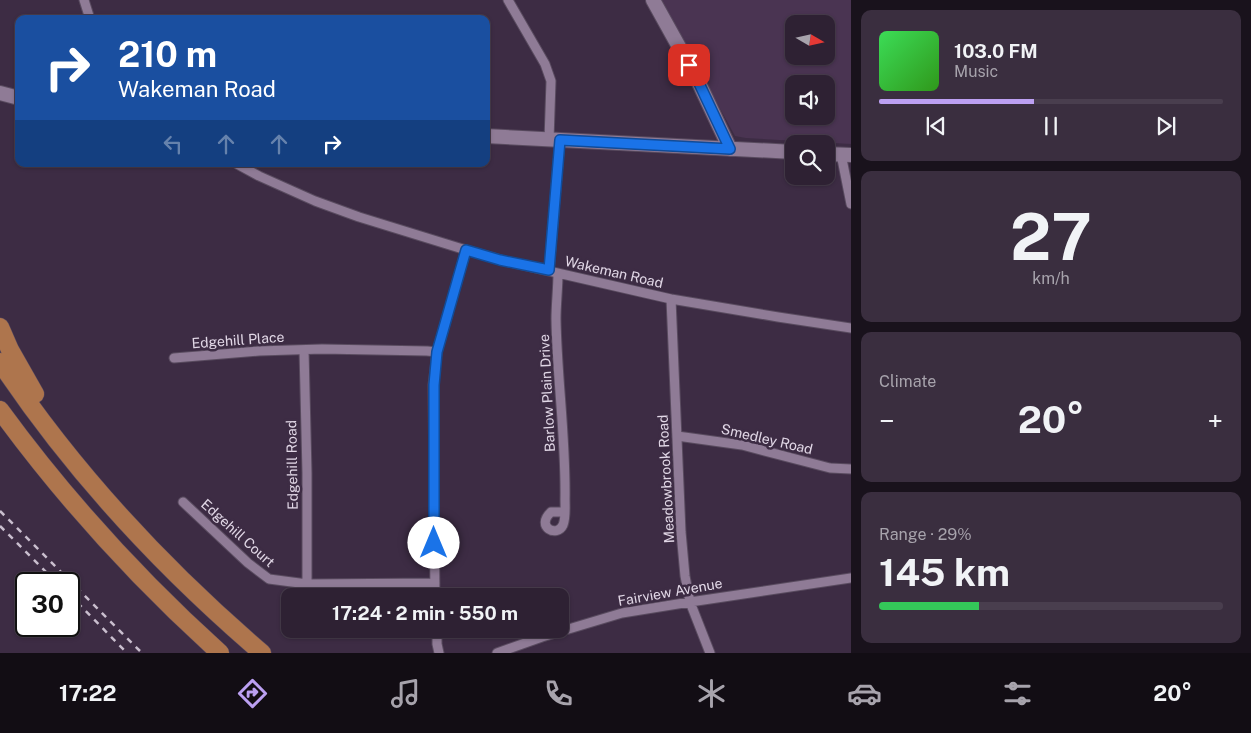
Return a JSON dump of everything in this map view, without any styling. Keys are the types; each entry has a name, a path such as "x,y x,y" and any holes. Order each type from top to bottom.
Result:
{"highway":[{"path":"0,327 63,447"},
{"path":"0,362 63,447 106,498 163,560 262,653"},
{"path":"0,410 79,511"},
{"path":"0,422 149,586 220,653"}],"main road":[{"path":"653,0 698,81 730,149"},
{"path":"0,93 15,97"},
{"path":"490,136 785,152"}],"street":[{"path":"84,0 89,15"},
{"path":"508,0 545,64 551,81 554,140 549,270"},
{"path":"846,154 851,204"},
{"name":"Wakeman Road","path":"242,167 315,201 359,217 500,260 671,299 851,328"},
{"path":"435,588 434,385 437,352 466,250"},
{"name":"Barlow Plain Drive","path":"558,273 557,324 564,440 564,512"},
{"name":"Meadowbrook Road","path":"671,299 681,532 685,576 690,602 710,653"},
{"path":"304,350 437,352"},
{"name":"Edgehill Place","path":"174,358 258,351 304,350"},
{"name":"Edgehill Road","path":"304,350 307,584"},
{"name":"Smedley Road","path":"677,436 742,445 830,468 851,468"},
{"name":"Edgehill Court","path":"183,502 265,577 307,584"},
{"name":"Fairview Avenue","path":"497,653 542,636 622,613 851,578"},
{"path":"307,584 435,583"},
{"path":"437,638 439,653"}],"shaded area":[{"path":"661,0 851,0 851,144 835,143 835,135 785,135 785,140 735,136"}],"railway":[{"path":"0,511 142,653"},
{"path":"0,526 46,572"},
{"path":"80,605 127,653"}],"route":[{"path":"434,543 435,365 466,250 500,260 549,270 560,140 730,149 689,65"}]}
